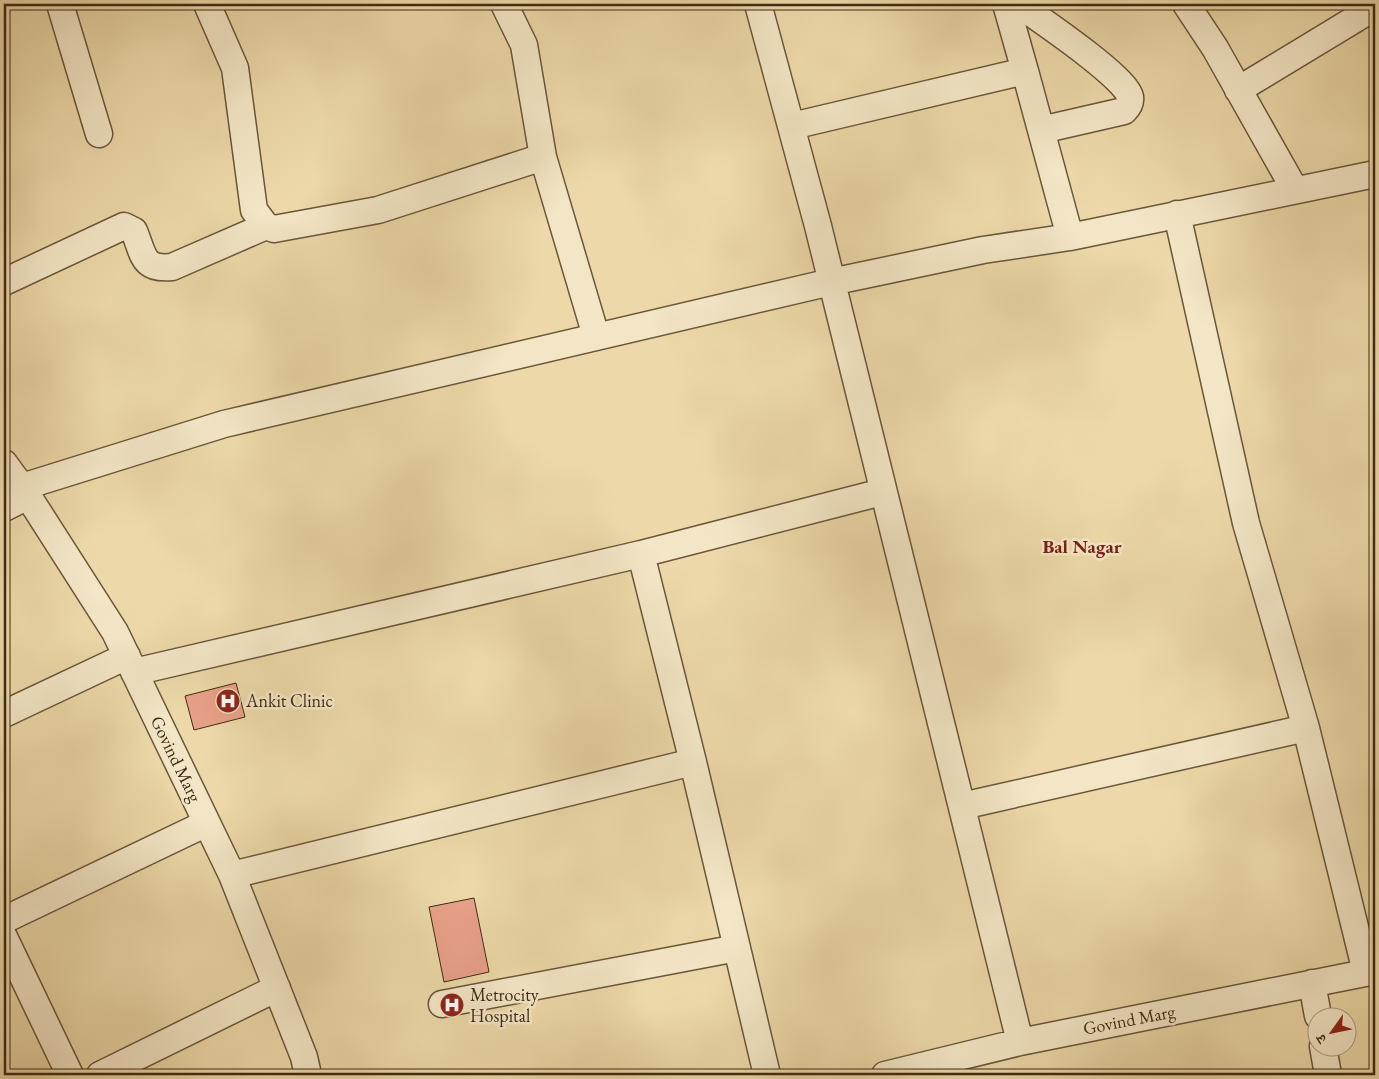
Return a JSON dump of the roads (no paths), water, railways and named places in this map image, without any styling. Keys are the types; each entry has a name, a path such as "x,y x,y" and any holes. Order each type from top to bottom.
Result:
{"street":[{"path":"60,4 99,134"},
{"path":"207,4 235,68 254,210 266,226 274,229 378,210 543,157"},
{"path":"504,4 524,45 543,157 596,336"},
{"path":"758,4 792,126 1020,1042"},
{"path":"1006,4 1070,237"},
{"path":"1018,4 1103,67 1126,88 1130,97 1130,104 1124,111 1041,130"},
{"path":"1186,4 1295,190"},
{"path":"1238,90 1375,7"},
{"path":"792,126 1025,71"},
{"path":"4,508 25,492 224,424 831,282 983,250 1070,237 1375,174"},
{"path":"1177,214 1246,522 1306,728 1371,972"},
{"path":"4,282 124,226 134,231 147,263 157,269 172,267 266,226"},
{"name":"Govind Marg","path":"4,463 25,492 115,632 232,875 304,1057 308,1075"},
{"path":"4,714 130,664 641,554 882,492"},
{"path":"641,554 693,762 767,1075"},
{"path":"962,806 1306,728"},
{"path":"232,875 693,762"},
{"path":"4,920 207,823"},
{"path":"4,937 70,1075"},
{"path":"442,1004 737,948"},
{"name":"Govind Marg","path":"885,1075 1020,1042 1371,972"},
{"path":"1312,983 1316,1006"},
{"path":"100,1075 277,988"},
{"path":"1325,1056 1328,1075"}],"place":[{"name":"Ankit Clinic","path":"228,701"},
{"name":"Metrocity Hospital","path":"452,1005"}],"district":[{"name":"Bal Nagar","path":"1082,546"}]}
